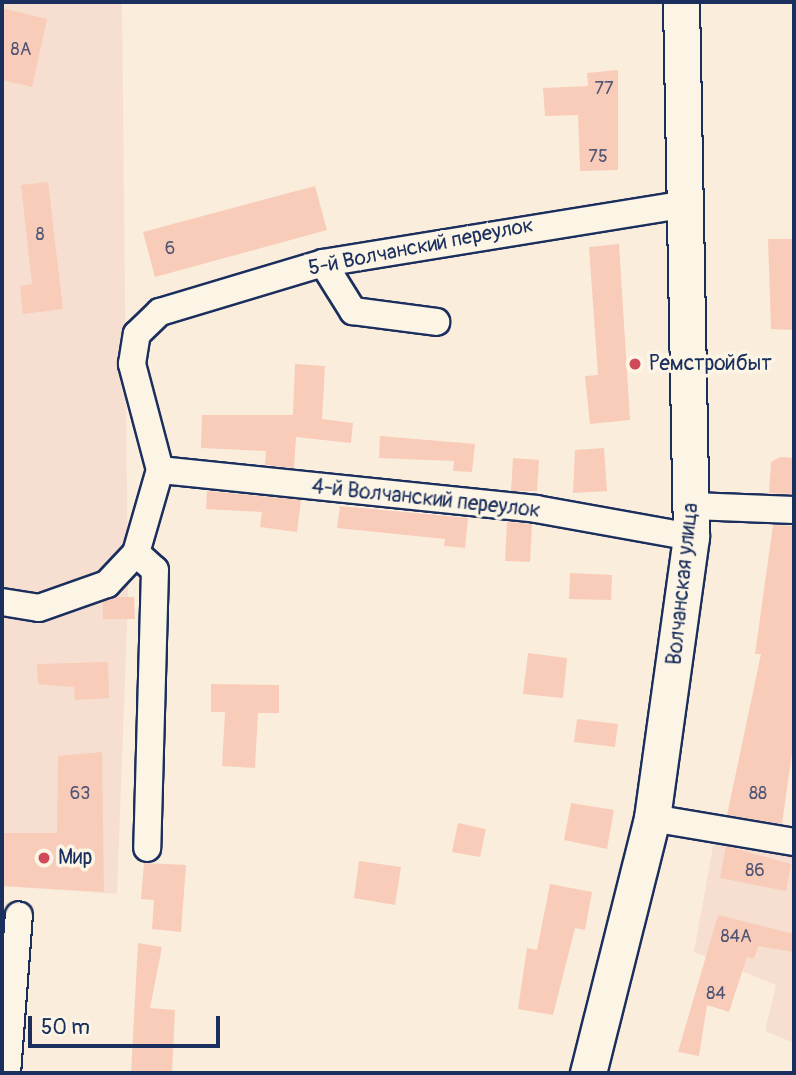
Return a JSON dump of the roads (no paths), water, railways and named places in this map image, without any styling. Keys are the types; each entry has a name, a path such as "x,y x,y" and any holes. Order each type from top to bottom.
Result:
{"main road":[{"name":"Волчанская улица","path":"588,1073 652,818 692,522 681,2"}],"street":[{"name":"5-й Волчанский переулок","path":"160,470 132,364 136,334 160,312 323,263 687,204"},
{"path":"323,263 353,311 436,322"},
{"path":"2,602 39,608 107,584 136,553 160,470"},
{"name":"4-й Волчанский переулок","path":"160,470 536,509 692,522 794,510"},
{"path":"136,553 155,570 147,848"},
{"path":"652,818 794,842"},
{"path":"7,1073 19,915"}],"place":[{"name":"Ремстройбыт","path":"635,364"},
{"name":"Мир","path":"44,858"}]}
